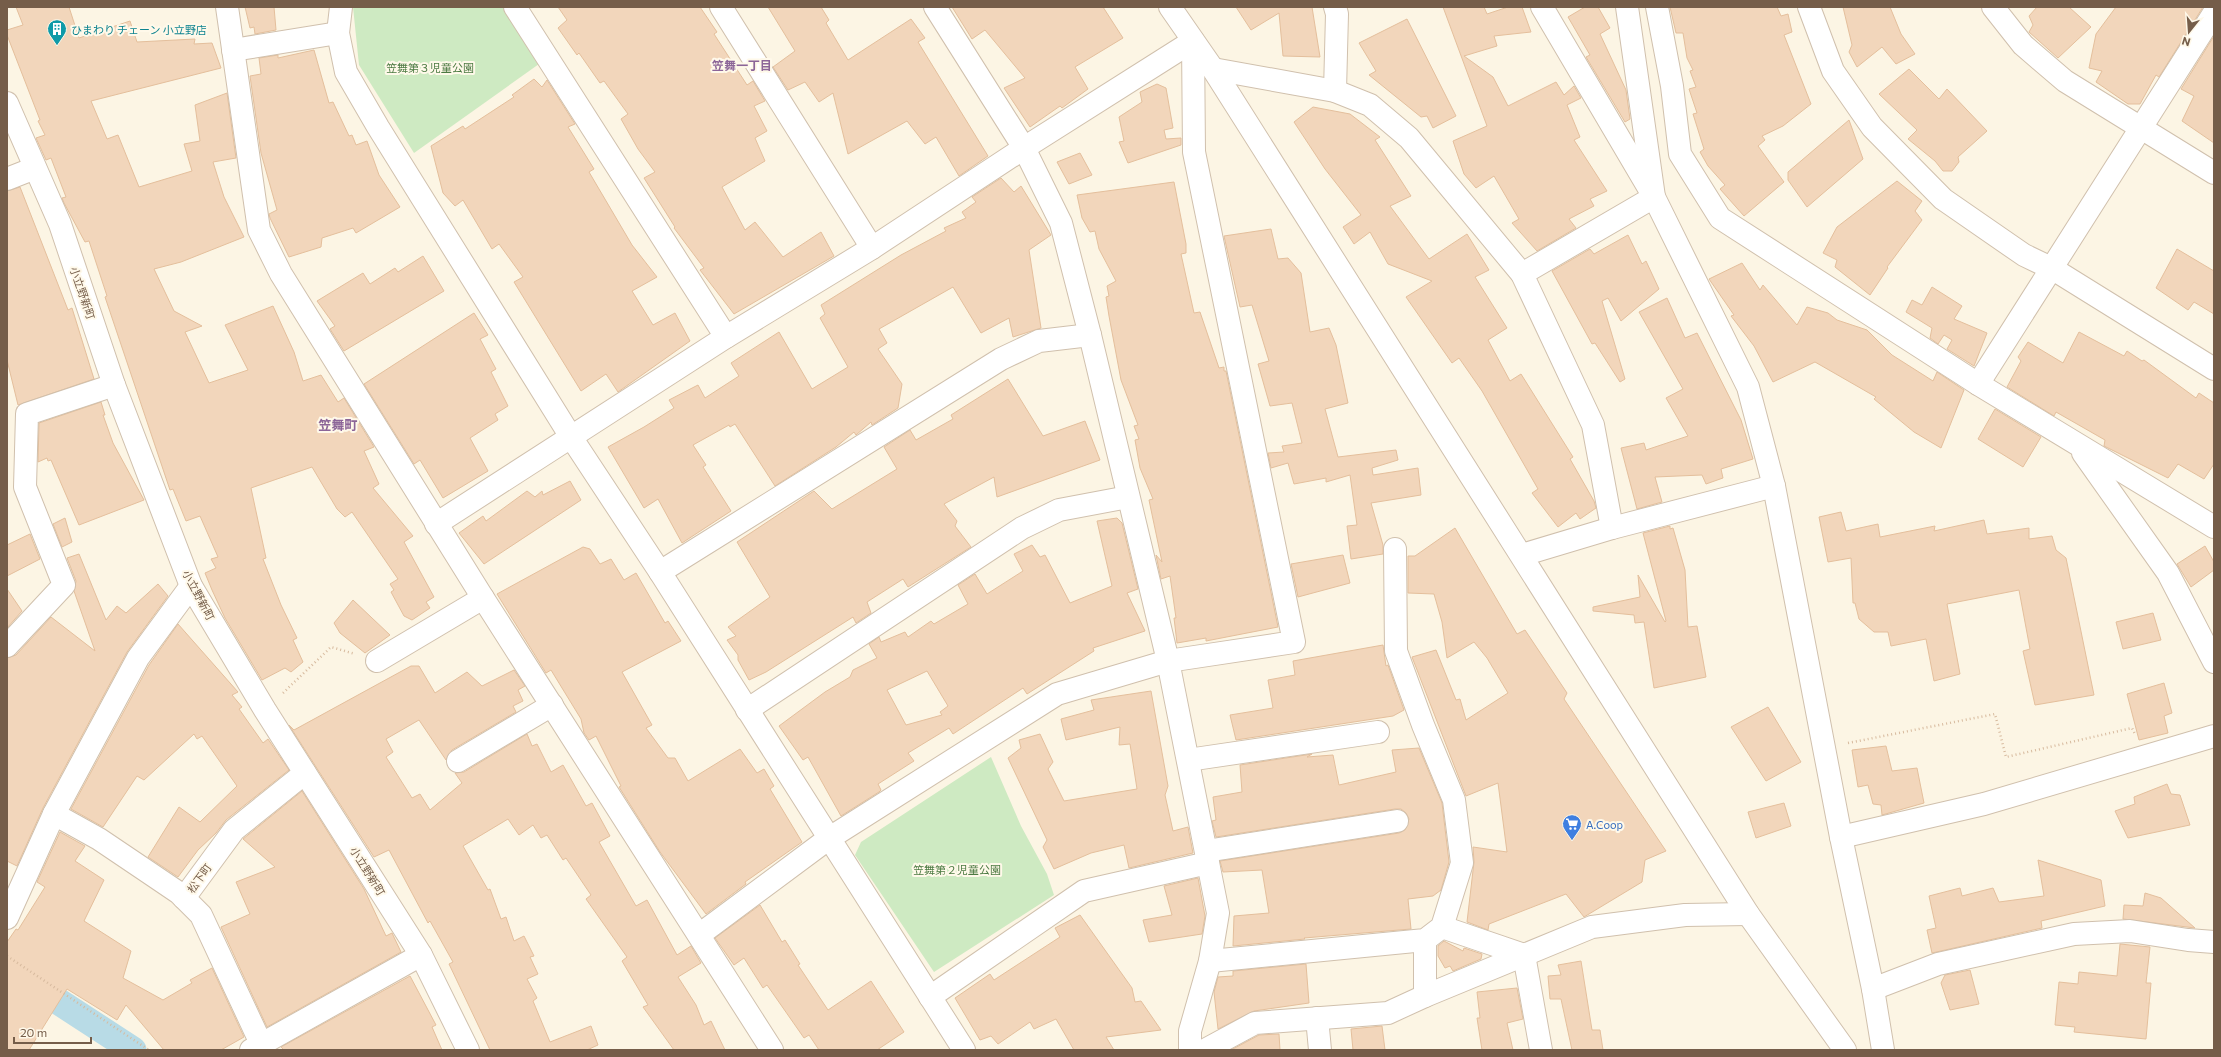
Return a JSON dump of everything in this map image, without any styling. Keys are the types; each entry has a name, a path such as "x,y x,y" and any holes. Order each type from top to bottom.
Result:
{"street":[{"path":"227,7 259,230 281,274 436,524 772,1050"},
{"path":"341,7 338,33 346,72 571,437 660,572 828,839 964,1050"},
{"path":"515,7 726,337"},
{"path":"721,7 872,248"},
{"path":"935,7 1024,148 1061,223 1090,335 1168,661 1218,913 1210,961 1190,1031 1190,1050"},
{"path":"1170,7 1213,69 1748,914 1845,1050"},
{"path":"1335,7 1337,14 1335,91"},
{"path":"1542,7 1654,197 1748,387 1774,486 1841,837 1873,989 1883,1050"},
{"path":"1627,7 1654,197"},
{"path":"1657,7 1672,86 1680,154 1720,218 1978,384 2078,446 2214,527"},
{"path":"1809,7 1833,70 1872,127 1943,199 2024,255 2053,268 2214,369"},
{"path":"1993,7 2023,45 2065,80 2141,129 2214,173"},
{"path":"1978,384 2214,13"},
{"path":"233,50 338,33"},
{"path":"436,524 726,337 872,248 1024,148 1193,41"},
{"path":"699,935 828,839 1057,694 1168,661 1294,642 1194,152 1193,41"},
{"path":"1213,69 1335,91 1370,105 1409,138 1522,274 1593,425 1612,528"},
{"name":"小立野新町","path":"7,103 60,224 114,385 191,586 265,710 421,955 468,1050"},
{"path":"7,179 35,168"},
{"path":"1522,274 1654,197"},
{"path":"660,572 1001,360 1039,341 1090,335"},
{"path":"7,646 64,585 25,487 27,414 114,385"},
{"path":"2078,446 2168,573 2214,662"},
{"path":"1522,555 1612,528 1774,486"},
{"path":"747,710 1022,528 1059,510 1128,497"},
{"path":"1395,549 1396,652 1423,725 1454,800 1462,863 1434,933 1425,996"},
{"path":"7,918 54,814 138,658 191,586"},
{"path":"378,661 483,598"},
{"path":"458,761 552,705"},
{"path":"1188,760 1378,732"},
{"path":"1841,837 1984,804 2144,758 2214,736"},
{"name":"松下町","path":"259,1048 201,915 184,898 234,830 305,773"},
{"path":"54,814 99,839 184,898"},
{"path":"930,997 1084,891 1207,857 1397,821"},
{"path":"1206,1050 1255,1024 1388,1013 1425,996 1592,927 1685,915 1748,914"},
{"path":"1873,989 1938,964 2074,934 2130,931 2188,940 2214,942"},
{"path":"1210,961 1434,933 1524,955"},
{"path":"259,1048 421,955"},
{"path":"1524,955 1541,1050"},
{"path":"1317,1018 1320,1050"}],"path":[{"path":"265,710 331,647 378,661"},
{"path":"1824,748 1995,714 2006,757 2132,728 2144,758"},
{"path":"7,956 149,1050"}],"green space":[{"name":"笠舞第３児童公園","path":"353,7 503,7 539,64 414,153 359,65"},
{"name":"笠舞第２児童公園","path":"991,757 1021,826 1047,874 1054,895 934,972 855,855 861,842"}],"building":[{"path":"16,7 69,7 79,38 130,21 137,42 195,39 194,44 212,43 221,68 91,101 107,139 118,135 139,187 192,171 184,144 200,141 195,105 227,93 236,158 213,162 224,197 244,237 181,262 154,269 174,311 202,326 185,332 209,383 248,370 225,325 273,306 294,352 303,381 321,375 338,402 344,398 374,447 364,451 379,484 373,488 413,536 404,542 434,597 426,602 430,608 412,620 404,616 391,592 394,590 390,584 398,579 352,512 345,517 337,509 312,467 251,488 266,558 263,559 281,605 297,638 293,640 303,662 291,672 285,668 262,680 225,618 205,573 216,568 211,559 218,557 200,516 186,521 173,489 170,490 105,297 107,296 89,241 85,242 64,203 62,198 66,197 51,158 46,160 36,138 45,135 38,121 40,120 7,35 7,30 23,25"},
{"path":"245,7 274,7 276,30 255,34 254,27 250,28"},
{"path":"558,7 700,7 717,32 714,34 747,85 753,81 765,101 754,106 767,131 755,138 765,161 722,187 745,230 755,222 783,257 821,232 834,256 734,314 700,270 704,268 674,228 675,227 644,178 655,172 638,149 621,119 628,114 604,81 600,83 579,53 577,55 558,28 567,20"},
{"path":"768,7 821,7 829,20 826,23 848,60 911,19 925,38 918,42 988,156 959,176 936,137 925,144 907,121 848,154 833,93 819,102 805,82 788,90 773,67 795,51"},
{"path":"952,7 1103,7 1123,38 1075,67 1088,89 1062,108 1060,106 1030,127 1004,88 1025,78 985,30 972,39"},
{"path":"1236,7 1312,7 1320,57 1283,56 1279,13 1251,30"},
{"path":"1443,7 1484,7 1487,14 1508,7 1522,7 1531,32 1494,36 1497,46 1464,56 1493,77 1508,106 1556,82 1564,95 1574,86 1581,98 1567,105 1580,137 1574,140 1607,191 1590,199 1594,206 1569,219 1576,228 1537,251 1512,223 1519,219 1494,176 1476,188 1464,174 1453,141 1487,126"},
{"path":"1585,7 1598,7 1610,28 1600,34 1626,90 1630,119 1625,122 1586,57 1590,55 1568,17"},
{"path":"1670,7 1777,7 1781,16 1788,14 1792,32 1784,35 1811,104 1783,126 1762,136 1765,140 1758,146 1784,182 1744,216 1720,189 1725,185 1708,166 1700,152 1704,149 1693,114 1697,113 1689,89 1696,87 1690,71 1693,70 1687,58 1683,33 1676,33"},
{"path":"1843,7 1890,7 1901,34 1915,54 1896,64 1882,47 1857,67 1849,52 1852,45"},
{"path":"2037,7 2069,7 2091,27 2058,58 2029,32 2033,25 2029,16"},
{"path":"2116,7 2203,7 2159,77 2156,75 2140,104 2128,104 2096,82 2102,71 2089,68 2096,34"},
{"path":"1407,19 1456,116 1433,128 1427,116 1421,117 1369,75 1376,71 1359,43"},
{"path":"2214,36 2214,143 2182,121 2194,96 2181,89"},
{"path":"314,50 329,103 333,102 349,136 352,135 356,145 367,141 379,175 400,207 356,233 353,228 322,238 321,247 289,257 269,214 277,210 261,153 250,76 261,74 259,58 278,55 278,58"},
{"path":"1909,69 1939,99 1947,89 1987,131 1958,157 1959,162 1952,171 1943,171 1935,161 1908,139 1917,130 1879,94"},
{"path":"534,79 542,87 547,80 575,124 568,127 594,169 589,172 632,245 657,277 632,291 653,325 675,313 690,341 618,392 606,374 581,391 514,282 523,277 499,244 492,249 463,200 455,206 443,193 431,146 463,126 465,129 514,97 512,95"},
{"path":"1157,84 1166,88 1173,128 1164,130 1166,139 1181,138 1181,145 1128,163 1119,142 1124,141 1119,117 1142,102 1140,92"},
{"path":"1313,107 1350,114 1380,137 1375,140 1411,196 1390,206 1429,259 1467,234 1489,270 1475,277 1507,328 1488,340 1510,381 1521,374 1573,457 1570,459 1594,501 1596,508 1580,519 1576,513 1558,527 1532,493 1538,489 1482,391 1459,358 1452,363 1406,297 1432,281 1388,264 1370,232 1354,244 1343,227 1361,215 1325,169 1294,122"},
{"path":"1849,120 1863,159 1807,207 1788,180 1788,172"},
{"path":"1080,153 1092,175 1069,184 1057,162"},
{"path":"1001,178 1014,192 1021,186 1051,235 1029,250 1041,328 1013,337 1009,318 981,333 953,287 879,329 887,343 878,349 902,384 898,408 872,425 871,422 856,435 854,432 836,447 775,486 735,424 730,427 729,425 693,445 706,465 703,467 731,511 682,543 658,499 644,508 608,447 674,408 669,400 698,385 705,398 739,376 731,363 779,332 812,389 848,367 820,318 825,314 821,305 901,255 946,231 944,228 966,218 962,212 976,202 972,197"},
{"path":"1897,181 1922,201 1915,211 1922,220 1887,267 1888,268 1870,295 1835,267 1837,260 1823,253 1837,227"},
{"path":"1174,182 1186,244 1186,253 1181,254 1194,313 1200,312 1219,368 1224,367 1224,371 1226,371 1278,627 1206,641 1206,638 1177,643 1174,618 1176,618 1170,576 1161,579 1156,555 1162,562 1149,500 1153,499 1140,468 1135,440 1139,439 1134,426 1138,425 1121,380 1109,316 1106,297 1109,296 1107,286 1116,281 1099,249 1095,231 1090,232 1082,218 1077,195"},
{"path":"20,187 68,310 72,308 94,379 18,405 7,360 7,191"},
{"path":"1271,229 1278,259 1288,258 1301,273 1310,332 1329,328 1336,345 1348,403 1325,409 1338,457 1396,450 1398,460 1372,468 1373,475 1418,468 1421,495 1371,503 1383,545 1383,554 1351,559 1347,526 1357,525 1350,475 1326,482 1326,478 1294,484 1288,463 1271,468 1268,453 1284,452 1282,446 1302,443 1292,403 1270,406 1258,364 1269,361 1252,305 1240,307 1224,236"},
{"path":"1628,235 1642,264 1646,261 1659,289 1621,321 1608,298 1602,301 1625,379 1620,382 1595,343 1592,344 1552,271 1590,249 1594,254"},
{"path":"2177,249 2214,271 2214,314 2194,302 2188,310 2156,288"},
{"path":"423,256 444,291 344,351 330,329 335,326 317,301 363,273 370,284 395,268 398,272"},
{"path":"1742,263 1760,290 1763,285 1797,325 1807,307 1828,313 1837,320 1867,330 1892,355 1933,381 1937,372 1964,390 1941,448 1914,432 1874,399 1876,397 1815,362 1773,382 1754,346 1731,316 1734,315 1709,279"},
{"path":"1932,287 1962,306 1954,319 1987,333 1974,366 1947,349 1952,340 1944,335 1938,344 1930,338 1932,328 1906,312 1912,300 1922,305"},
{"path":"1667,298 1685,338 1697,333 1741,420 1753,459 1721,469 1723,478 1706,484 1702,475 1655,477 1662,502 1637,509 1621,448 1644,443 1646,450 1688,436 1666,398 1683,389 1639,312"},
{"path":"474,313 488,335 480,339 496,369 491,372 508,406 495,414 498,420 470,438 488,471 443,498 420,460 414,464 364,384"},
{"path":"2079,332 2124,356 2127,351 2142,361 2144,360 2196,398 2199,393 2214,403 2214,464 2204,479 2178,464 2168,478 2104,446 2105,440 2056,412 2054,416 2007,387 2021,361 2018,357 2028,342 2063,363"},
{"path":"1008,379 1043,436 1085,421 1100,460 997,497 994,477 944,504 957,521 955,526 971,547 908,587 903,579 867,602 871,613 856,623 853,617 766,672 749,680 738,660 738,655 727,640 736,636 728,627 770,597 737,542 814,491 832,509 897,469 884,447 910,430 916,440 953,419 951,415"},
{"path":"101,402 105,415 103,415 113,443 144,500 79,525 51,460 48,461 47,458 38,462 39,423"},
{"path":"1995,409 2041,437 2023,467 1978,439"},
{"path":"570,481 581,500 484,564 459,533 483,516 486,521 527,491 535,497 542,491 543,495"},
{"path":"1841,512 1846,531 1878,524 1880,537 1935,526 1934,531 1984,520 1987,534 2029,528 2029,539 2052,536 2056,550 2066,558 2094,695 2035,705 2023,651 2030,649 2019,590 1947,604 1960,674 1934,681 1926,639 1891,646 1888,632 1874,632 1859,619 1855,603 1853,603 1851,558 1828,562 1819,517"},
{"path":"65,518 72,542 62,547 53,524"},
{"path":"1117,518 1122,523 1138,589 1127,593 1145,631 1093,648 1094,651 1027,694 1023,688 953,734 949,728 908,753 914,761 878,784 881,790 879,792 841,816 808,757 803,760 779,726 825,692 850,677 853,670 877,658 869,644 879,637 881,642 905,632 908,637 931,621 934,624 968,604 958,585 975,574 987,594 1023,571 1014,554 1032,545 1040,557 1045,555 1070,603 1112,586 1097,521","holes":["927,671 948,706 940,712 942,715 906,725 887,690"]},
{"path":"1670,526 1670,529 1673,528 1685,570 1688,627 1697,626 1706,677 1654,688 1644,622 1635,623 1634,615 1593,611 1593,607 1640,597 1638,575 1665,622 1666,621 1643,533"},
{"path":"1455,528 1517,634 1525,630 1567,693 1564,699 1666,851 1645,860 1642,882 1584,917 1566,894 1489,924 1488,930 1467,922 1474,862 1473,847 1507,852 1498,783 1466,796 1412,657 1436,650 1456,700 1460,699 1466,720 1508,693 1487,658 1474,642 1447,658 1442,622 1434,594 1408,593 1408,556 1415,556"},
{"path":"30,534 40,559 7,576 7,545"},
{"path":"2205,546 2214,562 2214,570 2191,587 2177,564"},
{"path":"583,547 590,549 600,564 611,559 624,580 636,573 665,623 668,621 681,641 622,672 652,725 646,728 668,758 675,758 688,781 740,749 757,773 764,769 774,786 770,789 802,842 745,882 746,884 706,914 660,852 619,787 621,786 596,736 589,740 584,733 581,719 551,670 546,673 497,594"},
{"path":"79,554 106,620 117,606 126,613 158,584 168,596 127,652 43,808 17,866 7,861 7,658 16,655 51,617 95,651 74,591 76,581 67,558"},
{"path":"1343,555 1350,583 1298,597 1291,564"},
{"path":"7,589 22,611 7,628"},
{"path":"353,600 390,635 365,653 340,633 334,623"},
{"path":"2153,613 2161,640 2123,649 2116,622"},
{"path":"178,624 238,692 232,695 242,707 239,709 263,743 268,739 289,770 226,820 216,833 198,850 178,877 148,857 179,807 200,822 237,786 202,736 197,739 194,734 144,780 137,776 103,827 71,809 149,665"},
{"path":"1383,645 1386,666 1388,665 1404,710 1393,716 1236,740 1230,715 1273,708 1268,680 1295,675 1293,661"},
{"path":"411,666 419,666 435,693 467,672 482,686 514,670 525,686 518,690 523,701 513,706 516,712 452,750 446,760 419,720 386,739 393,752 386,757 412,798 420,794 430,810 462,783 455,773 464,772 527,734 532,746 537,744 551,772 563,765 586,806 592,803 610,836 599,842 636,906 647,900 677,955 691,946 701,963 678,977 696,1005 704,1025 711,1021 725,1050 674,1050 643,1007 648,1005 622,961 627,957 586,899 591,895 566,858 563,860 547,835 541,838 533,825 519,835 508,819 463,846 488,890 490,889 501,919 506,917 514,941 524,936 534,956 530,957 538,974 527,979 537,998 533,1001 550,1042 591,1026 598,1045 587,1050 490,1050 449,964 453,962 430,921 428,923 389,850 374,857 289,725 294,730"},
{"path":"2164,683 2172,713 2164,716 2168,733 2139,740 2127,694"},
{"path":"1151,691 1168,786 1165,795 1173,831 1188,827 1193,853 1129,868 1124,845 1091,853 1054,869 1043,847 1047,840 1008,758 1021,748 1019,740 1040,734 1053,762 1048,769 1064,801 1137,789 1130,744 1119,745 1120,727 1066,740 1061,719 1094,710 1091,700"},
{"path":"1768,707 1801,762 1766,781 1731,727"},
{"path":"1886,746 1892,771 1917,768 1924,803 1882,815 1881,805 1873,804 1868,785 1858,787 1852,750"},
{"path":"1419,748 1442,803 1449,862 1441,890 1433,896 1408,899 1411,929 1304,938 1305,939 1233,946 1234,916 1269,913 1262,870 1223,872 1220,861 1399,833 1405,830 1409,819 1406,813 1401,809 1395,809 1216,837 1212,821 1216,820 1213,797 1242,792 1240,765 1312,754 1307,757 1333,755 1339,785 1396,772 1392,750"},
{"path":"2167,784 2171,794 2180,795 2190,825 2128,838 2115,811 2135,804 2134,797"},
{"path":"302,791 364,889 386,936 392,933 401,952 267,1027 221,927 250,914 236,882 275,867 243,839"},
{"path":"1784,803 1791,826 1756,838 1748,812"},
{"path":"60,832 85,846 75,861 104,880 84,921 131,951 123,978 163,1000 192,983 190,980 212,968 244,1037 221,1050 164,1050 126,1005 117,1020 67,989 29,1050 7,1050 7,942 16,929 18,930 45,887 37,882"},
{"path":"2038,860 2101,880 2105,906 2041,921 2042,928 1932,953 1927,930 1936,928 1929,896 1960,888 1962,896 1993,888 1999,902 2044,896"},
{"path":"1198,878 1205,916 1202,934 1149,942 1143,920 1172,915 1164,886"},
{"path":"2145,893 2161,898 2195,928 2123,919 2124,905 2143,906"},
{"path":"760,905 782,942 785,940 800,964 798,965 828,1010 871,981 904,1032 877,1050 819,1050 809,1035 804,1038 767,985 763,988 744,958 734,965 715,938"},
{"path":"1080,915 1132,988 1135,1002 1141,1001 1161,1030 1106,1037 1114,1050 1074,1050 1056,1019 1034,1029 1030,1022 998,1044 991,1036 980,1040 955,998 990,974 994,980 1060,937 1055,928"},
{"path":"1444,941 1463,951 1464,948 1482,954 1481,959 1453,971 1450,966 1445,968 1438,956 1438,946"},
{"path":"2120,944 2150,947 2146,983 2151,983 2146,1039 2074,1032 2075,1027 2055,1025 2059,982 2078,984 2079,972 2117,976"},
{"path":"1581,961 1592,1030 1600,1030 1603,1050 1572,1050 1561,999 1550,999 1548,976 1561,975 1558,965"},
{"path":"1306,964 1309,1003 1254,1011 1218,1029 1214,992 1218,977 1233,976 1233,971"},
{"path":"1970,970 1979,1004 1950,1010 1941,983 1945,975"},
{"path":"410,976 436,1025 432,1027 442,1050 284,1050 281,1047"},
{"path":"1517,988 1523,1019 1507,1023 1513,1050 1482,1050 1477,1018 1480,1018 1477,992"},
{"path":"1382,1026 1385,1050 1353,1050 1351,1029"},
{"path":"1279,1034 1280,1050 1231,1050 1259,1035"}],"waterway":[{"path":"7,968 133,1050"}],"place":[{"name":"ひまわり チェーン 小立野店","path":"57,46"},
{"name":"A.Coop","path":"1572,841"}],"district":[{"name":"笠舞一丁目","path":"742,65"},
{"name":"笠舞町","path":"338,425"}]}
